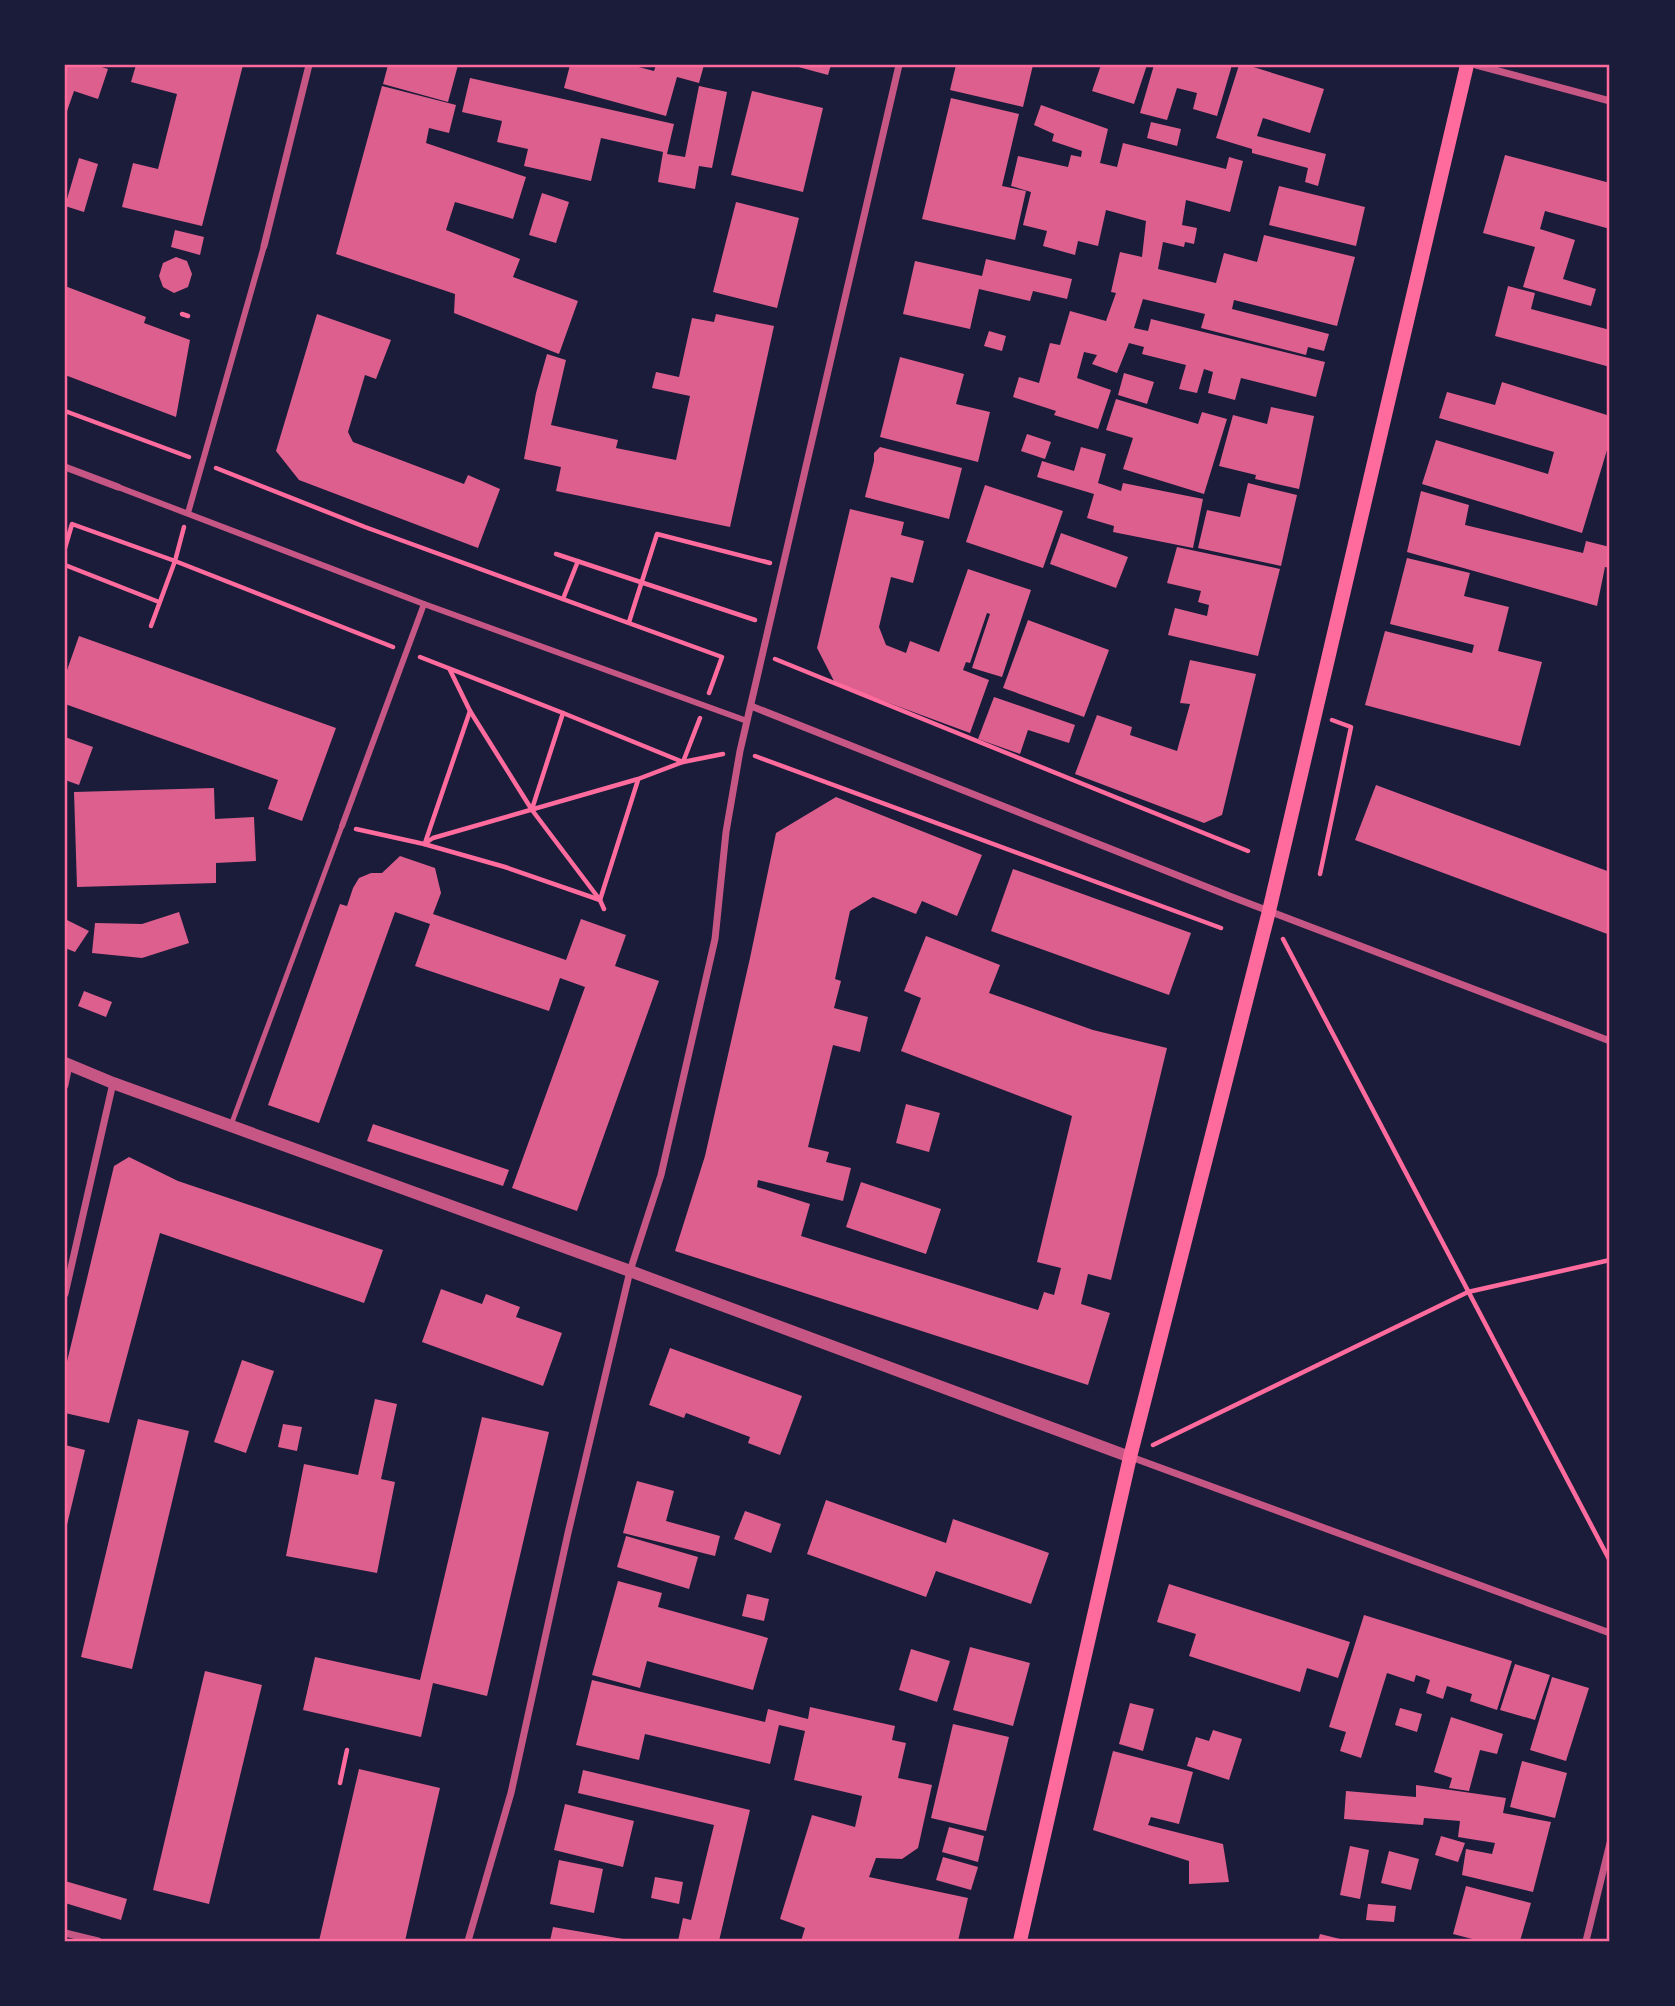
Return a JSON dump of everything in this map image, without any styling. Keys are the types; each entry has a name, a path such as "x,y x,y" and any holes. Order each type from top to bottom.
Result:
{"main road":[{"path":"1020,1941 1130,1457 1269,911 1467,65"}],"street":[{"path":"188,513 264,246 309,65"},
{"path":"468,1941 510,1793 630,1271 661,1175 715,939 726,832 740,751 899,65"},
{"path":"1476,65 1610,101"},
{"path":"65,467 424,604 747,720"},
{"path":"342,826 424,604"},
{"path":"751,706 1269,911 1610,1041"},
{"path":"65,1085 67,1064 1610,1633"},
{"path":"65,1293 113,1083"},
{"path":"1586,1941 1610,1843"},
{"path":"65,1933 98,1941"}],"lane":[{"path":"230,1126 342,826"}],"path":[{"path":"65,411 365,527 722,657 683,762"},
{"path":"150,626 175,561 188,513"},
{"path":"65,548 72,524 175,561 683,762"},
{"path":"629,622 657,534 783,566"},
{"path":"556,554 770,625"},
{"path":"564,599 578,561"},
{"path":"65,565 159,602"},
{"path":"763,654 1248,851"},
{"path":"449,669 470,711 532,810 604,909"},
{"path":"424,844 470,711"},
{"path":"532,810 563,713"},
{"path":"1320,874 1351,727"},
{"path":"424,844 432,838 638,779 683,762 740,751 1221,928"},
{"path":"600,900 638,779"},
{"path":"342,826 424,844 505,867 600,900"},
{"path":"1269,911 1610,1561"},
{"path":"1130,1457 1468,1292 1610,1260"},
{"path":"340,1783 347,1750"}],"building":[{"path":"65,65 95,65 108,69 98,99 74,91 65,117"},
{"path":"136,65 243,65 202,226 122,207 133,163 158,169 177,94 131,82"},
{"path":"388,65 458,65 448,102 383,84"},
{"path":"570,65 631,65 654,71 656,65 704,65 699,83 677,77 666,116 564,88"},
{"path":"791,65 831,65 828,75"},
{"path":"956,65 1033,65 1023,107 950,90"},
{"path":"1101,65 1147,65 1134,104 1092,91"},
{"path":"1154,65 1232,65 1217,116 1193,109 1197,93 1177,88 1167,120 1140,113"},
{"path":"1239,65 1247,65 1324,89 1310,133 1263,118 1257,136 1326,154 1318,186 1305,182 1308,168 1252,153 1252,149 1216,138"},
{"path":"470,78 674,124 667,154 685,157 699,86 727,92 712,168 699,166 695,189 658,182 663,152 601,138 591,181 524,166 528,149 497,142 502,121 462,112"},
{"path":"382,86 456,105 449,133 429,128 426,143 526,177 513,219 455,202 446,230 520,259 513,277 578,301 559,354 454,313 455,294 336,254"},
{"path":"752,91 823,108 803,192 731,175"},
{"path":"951,98 1019,114 1002,186 1026,191 1015,240 922,219"},
{"path":"1041,105 1108,129 1100,163 1117,167 1123,143 1226,169 1229,157 1243,161 1230,212 1186,200 1182,225 1197,228 1194,244 1185,242 1184,247 1163,242 1158,269 1216,283 1224,253 1257,262 1264,235 1355,257 1337,326 1234,300 1232,309 1329,334 1324,351 1308,347 1306,355 1201,328 1205,314 1143,299 1134,328 1148,331 1151,319 1325,362 1316,397 1241,378 1235,400 1208,393 1213,372 1204,369 1197,393 1179,389 1186,365 1142,354 1144,347 1129,343 1117,373 1092,364 1097,355 1084,352 1077,378 1111,390 1098,429 1054,415 1056,411 1013,397 1019,377 1039,383 1050,343 1060,345 1070,311 1106,321 1116,293 1111,292 1120,252 1142,257 1146,221 1106,210 1098,246 1078,241 1075,255 1043,246 1047,231 1023,225 1031,192 1011,186 1018,156 1068,167 1071,155 1081,157 1082,151 1052,141 1054,134 1034,125"},
{"path":"1151,122 1181,129 1177,146 1147,138"},
{"path":"1505,155 1610,183 1610,229 1545,211 1540,229 1575,240 1563,279 1596,289 1591,306 1523,287 1535,247 1483,233"},
{"path":"79,158 98,164 84,212 65,206"},
{"path":"1279,186 1365,207 1356,246 1269,225"},
{"path":"542,193 569,202 556,243 529,235"},
{"path":"736,202 799,218 777,308 713,292"},
{"path":"175,230 204,237 200,255 171,247"},
{"path":"176,257 187,261 192,274 188,287 174,293 163,287 159,276 163,263"},
{"path":"986,259 1072,279 1067,299 1033,291 1030,301 979,289 970,329 903,314 915,261 982,276"},
{"path":"65,286 146,317 144,323 190,340 176,417 65,375"},
{"path":"1508,286 1535,293 1531,309 1610,330 1610,367 1495,336"},
{"path":"317,314 391,340 376,379 365,375 348,432 353,442 464,484 468,475 500,489 478,548 299,480 276,451"},
{"path":"716,314 774,326 730,527 556,491 561,467 524,459 536,393 547,354 566,360 551,425 618,440 616,448 676,460 690,396 652,388 656,372 679,377 692,318 714,322"},
{"path":"989,331 1006,336 1002,351 984,346"},
{"path":"900,357 964,374 956,404 990,412 978,462 880,437"},
{"path":"1124,373 1154,382 1147,404 1118,395"},
{"path":"1502,382 1610,416 1610,451 1607,450 1582,533 1422,484 1436,440 1548,474 1554,452 1439,418 1447,392 1495,405"},
{"path":"1116,399 1198,424 1202,412 1227,419 1204,494 1123,469 1133,438 1106,430"},
{"path":"1271,407 1314,416 1299,489 1255,479 1256,475 1219,466 1233,415 1267,424"},
{"path":"1027,434 1051,442 1045,459 1021,451"},
{"path":"880,447 962,468 949,519 865,497 874,453"},
{"path":"1081,447 1106,454 1098,483 1121,491 1123,483 1203,499 1193,548 1113,532 1114,526 1087,518 1094,494 1037,477 1042,461 1074,471"},
{"path":"1248,483 1297,495 1281,566 1198,548 1207,510 1240,517"},
{"path":"985,485 1063,511 1043,568 966,542"},
{"path":"1421,491 1469,505 1465,525 1583,553 1586,541 1610,547 1610,568 1605,567 1597,606 1407,552"},
{"path":"850,509 904,522 901,535 924,541 913,583 891,577 879,627 886,645 906,653 910,641 939,652 968,569 1031,590 1002,677 972,668 990,614 987,613 970,663 966,662 963,670 989,680 970,733 835,683 817,648"},
{"path":"1061,533 1128,557 1116,588 1050,564"},
{"path":"1177,547 1280,569 1258,656 1168,635 1175,608 1207,616 1209,605 1198,602 1201,591 1167,583"},
{"path":"1407,558 1470,573 1464,596 1509,607 1498,651 1542,662 1520,746 1365,705 1385,631 1472,653 1474,645 1390,624"},
{"path":"1028,620 1109,650 1084,717 1003,688"},
{"path":"79,636 336,728 302,821 268,809 278,780 65,704 65,676"},
{"path":"1190,660 1256,674 1222,815 1204,823 1075,774 1097,715 1132,727 1130,735 1177,751 1190,704 1180,703"},
{"path":"994,697 1075,725 1069,743 1028,730 1020,754 978,739"},
{"path":"65,737 93,747 79,785 65,780"},
{"path":"1376,785 1610,872 1610,935 1355,840"},
{"path":"214,788 215,819 254,817 256,861 216,863 216,883 77,887 74,792"},
{"path":"836,797 982,855 957,916 922,901 916,914 873,897 850,911 835,979 841,981 834,1008 868,1017 860,1052 833,1045 808,1147 829,1152 826,1162 851,1168 843,1201 758,1180 757,1187 810,1204 801,1236 1038,1310 1044,1292 1054,1295 1061,1268 1037,1262 1072,1116 901,1051 921,998 904,991 926,936 1000,965 989,993 1093,1030 1167,1048 1111,1280 1088,1274 1081,1304 1110,1313 1088,1385 675,1251 705,1156 776,833"},
{"path":"400,856 435,868 441,893 433,914 566,960 581,919 626,935 615,966 659,981 577,1211 512,1188 585,987 560,978 549,1011 415,966 430,924 395,912 319,1123 268,1105 340,904 347,906 359,878 371,873 382,873"},
{"path":"1013,869 1191,933 1169,995 991,931"},
{"path":"179,912 189,943 142,958 92,953 95,923 142,924"},
{"path":"65,919 89,931 75,952 65,948"},
{"path":"84,991 112,1002 106,1017 78,1006"},
{"path":"906,1104 940,1113 929,1152 896,1143"},
{"path":"373,1124 509,1170 503,1186 367,1141"},
{"path":"129,1157 178,1181 383,1250 364,1303 160,1233 109,1423 65,1413 65,1370 114,1166"},
{"path":"861,1182 941,1209 926,1254 846,1227"},
{"path":"441,1289 482,1304 486,1294 520,1307 516,1317 562,1333 543,1386 422,1342"},
{"path":"670,1348 802,1396 780,1455 748,1443 750,1437 686,1413 684,1418 649,1405"},
{"path":"242,1360 274,1371 246,1453 214,1442"},
{"path":"375,1399 397,1404 381,1479 395,1482 377,1573 286,1556 304,1464 358,1475"},
{"path":"482,1417 549,1432 487,1696 433,1683 421,1737 303,1710 315,1657 420,1680"},
{"path":"138,1419 189,1431 132,1669 81,1657"},
{"path":"283,1424 302,1427 297,1451 278,1447"},
{"path":"65,1445 85,1450 66,1529 65,1529"},
{"path":"637,1481 674,1491 666,1521 720,1536 715,1556 623,1533"},
{"path":"826,1500 946,1543 953,1519 1049,1553 1031,1604 936,1571 926,1597 807,1554"},
{"path":"745,1511 781,1524 771,1553 734,1539"},
{"path":"626,1536 698,1557 689,1589 617,1567"},
{"path":"618,1581 662,1593 658,1607 768,1638 753,1690 647,1661 640,1688 592,1675"},
{"path":"1169,1584 1350,1642 1338,1678 1307,1668 1300,1692 1189,1656 1196,1634 1157,1622"},
{"path":"747,1594 769,1599 764,1621 742,1616"},
{"path":"1364,1615 1512,1661 1497,1710 1470,1701 1472,1694 1447,1686 1443,1699 1426,1693 1430,1680 1416,1675 1414,1682 1387,1673 1361,1758 1340,1751 1346,1732 1329,1727"},
{"path":"970,1647 1030,1663 1013,1726 953,1710"},
{"path":"911,1649 950,1661 937,1702 899,1690"},
{"path":"1515,1664 1550,1675 1535,1720 1500,1710"},
{"path":"205,1671 262,1685 209,1904 153,1890"},
{"path":"1552,1677 1589,1688 1566,1761 1530,1750"},
{"path":"592,1680 765,1722 768,1709 808,1719 810,1707 895,1726 892,1740 906,1743 898,1778 932,1785 918,1848 902,1859 876,1858 869,1877 968,1898 958,1941 801,1941 805,1928 780,1919 812,1815 855,1827 862,1796 794,1780 805,1731 779,1725 770,1764 645,1734 639,1760 576,1745"},
{"path":"1130,1703 1154,1709 1143,1751 1119,1744"},
{"path":"1400,1708 1422,1714 1417,1732 1395,1725"},
{"path":"1451,1717 1503,1734 1497,1754 1480,1750 1469,1791 1449,1788 1452,1778 1434,1772"},
{"path":"953,1724 1009,1737 986,1831 931,1818"},
{"path":"1213,1730 1242,1739 1229,1780 1187,1766 1196,1737 1209,1741"},
{"path":"1113,1751 1193,1772 1179,1824 1151,1817 1148,1825 1223,1844 1229,1882 1189,1884 1189,1861 1093,1830"},
{"path":"1522,1761 1567,1773 1555,1818 1510,1807"},
{"path":"359,1769 440,1788 405,1941 319,1941"},
{"path":"583,1770 750,1810 719,1941 678,1941 683,1918 691,1920 714,1825 578,1793"},
{"path":"1416,1785 1506,1798 1503,1813 1551,1822 1533,1892 1462,1875 1466,1849 1492,1854 1495,1843 1458,1837 1460,1821 1424,1818 1423,1825 1344,1819 1346,1791 1416,1797"},
{"path":"565,1804 634,1821 623,1867 554,1850"},
{"path":"949,1827 984,1836 978,1862 942,1852"},
{"path":"1441,1836 1465,1843 1458,1862 1435,1855"},
{"path":"1350,1846 1369,1850 1360,1899 1340,1895"},
{"path":"1389,1851 1419,1859 1411,1890 1381,1883"},
{"path":"943,1857 978,1867 971,1890 936,1880"},
{"path":"559,1860 603,1869 594,1913 550,1904"},
{"path":"655,1877 683,1882 679,1904 651,1898"},
{"path":"65,1881 127,1899 121,1920 65,1903"},
{"path":"1466,1886 1531,1903 1520,1941 1480,1941 1453,1934"},
{"path":"1368,1904 1396,1906 1394,1922 1366,1920"},
{"path":"553,1927 629,1940 629,1941 550,1941"},
{"path":"1320,1934 1344,1940 1344,1941 1318,1941"}]}
